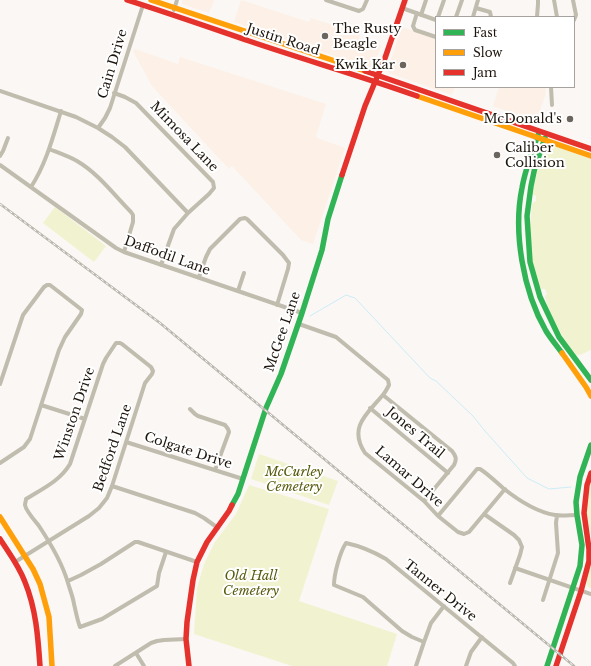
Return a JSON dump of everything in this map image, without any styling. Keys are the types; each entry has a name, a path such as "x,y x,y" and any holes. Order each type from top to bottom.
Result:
{"main road":[{"name":"Justin Road","path":"127,0 280,50 376,78 591,149"},
{"name":"Justin Road","path":"151,0 282,43 537,138 591,156"},
{"name":"McGee Lane","path":"190,666 186,639 193,580 197,562 205,546 234,503 243,479 266,408 281,374 302,314 322,250 328,219 359,124 405,0"},
{"path":"280,50 282,43"},
{"path":"539,131 520,196 518,230 525,277 545,328 591,396"},
{"path":"547,134 531,186 527,216 530,262 547,314 560,337 591,380"},
{"path":"520,196 530,196"},
{"path":"531,295 539,293"},
{"path":"571,366 578,362"},
{"path":"547,666 580,566 582,545 577,515 577,490 591,446"},
{"path":"556,666 581,591 589,561 589,549 584,513 587,485 591,474"},
{"path":"577,515 584,513"},
{"path":"0,517 33,569 40,584 49,617 52,666"},
{"path":"0,539 15,562 27,587 33,608 40,666"}],"street":[{"path":"172,14 177,0"},
{"path":"326,0 356,10 362,10 366,5 367,0"},
{"path":"426,0 413,26 415,30 435,37"},
{"path":"438,16 444,0"},
{"path":"456,16 462,0"},
{"path":"473,16 478,0"},
{"path":"537,16 538,0"},
{"path":"554,0 557,16"},
{"path":"573,0 576,16 575,18"},
{"name":"Cain Drive","path":"98,128 110,108 143,5"},
{"path":"402,8 435,20"},
{"path":"476,8 490,12 491,16"},
{"path":"551,88 552,105"},
{"path":"0,91 76,117 112,137 125,147 188,214"},
{"name":"Mimosa Lane","path":"114,93 136,103 212,180 214,185 214,188 209,194 175,226 161,265"},
{"path":"31,187 38,176 49,149 61,111"},
{"path":"0,156 8,138"},
{"path":"49,149 72,158 84,166 101,180 131,212 133,215 133,222 124,252"},
{"name":"Daffodil Lane","path":"0,165 111,245 124,252 302,314"},
{"path":"199,277 206,257 213,245 240,219 245,218 283,255 289,264 277,305"},
{"path":"238,291 244,273"},
{"path":"0,384 23,314 44,287 47,285 50,286 82,310 62,344 30,439 24,447 0,462"},
{"path":"298,324 336,337 388,380 389,385 383,395 456,455 454,465 424,501"},
{"name":"Winston Drive","path":"49,541 27,509 25,505 26,499 56,480 68,467 73,457 106,358 116,343 120,343 151,367"},
{"name":"Bedford Lane","path":"15,562 89,516 99,508 107,498 145,383 152,374 153,371 151,367"},
{"name":"Lamar Drive","path":"383,395 370,408 359,425 358,431 360,446 365,453 424,501 438,516 458,532 464,534 469,532 505,489"},
{"path":"41,405 85,419"},
{"name":"Jones Trail","path":"370,408 448,473"},
{"path":"190,409 194,414 225,425 228,429 215,470"},
{"name":"Colgate Drive","path":"126,442 243,479"},
{"path":"438,516 477,469 480,469 526,504 557,515 577,515"},
{"path":"112,486 195,513 218,528"},
{"path":"484,514 514,535 519,540 522,547 510,583"},
{"path":"543,600 558,553 556,523 557,515"},
{"path":"49,541 59,559 68,581 80,627 102,619 157,586 159,573 166,552"},
{"path":"68,581 101,564 135,542 197,562"},
{"name":"Tanner Drive","path":"424,642 402,631 363,597 334,585 341,553 346,543 353,544 386,559 482,637 515,666"},
{"path":"515,568 591,594"},
{"path":"416,666 431,623 444,606"},
{"path":"466,666 471,652 482,637"},
{"path":"115,666 157,641 186,639"},
{"path":"136,653 144,666"}],"shaded area":[{"path":"182,0 214,0 209,13 182,4"},
{"path":"241,0 309,22 311,18 360,34 359,39 381,46 373,69 234,22"},
{"path":"402,27 435,38 435,88 455,88 452,95 387,71"},
{"path":"135,49 178,64 180,57 326,104 316,136 317,138 345,148 313,244 301,240 232,166 229,169 152,86 133,51"},
{"path":"499,88 546,88 545,96 536,122 493,106"}],"green space":[{"path":"549,145 591,159 591,350 580,355 576,355 562,335 554,320 547,305 545,297 547,293 545,289 539,288 531,256 529,238 532,204 536,201 536,196 532,194 535,174 545,149 547,149"},
{"path":"55,207 106,246 94,262 43,223"},
{"name":"McCurley Cemetery","path":"259,454 338,481 329,505 251,479"},
{"path":"591,478 591,537 586,510"},
{"name":"Old Hall Cemetery","path":"249,485 329,509 299,601 397,634 387,666 292,666 194,634 197,588 204,564 215,542 236,514"},
{"path":"591,552 591,588 588,587 587,583 585,583"}],"waterway":[{"path":"310,316 346,295 355,298 430,378 436,381 473,416 527,478 549,489 571,487"}],"railway":[{"path":"0,204 160,323 574,666"}],"traffic: fast":[{"path":"538,135 522,188 519,223 522,261 531,298 538,315 546,331 562,353"},
{"path":"545,138 535,167 527,216 530,262 540,297 559,337 591,380"},
{"path":"232,505 238,494 266,408 281,374 302,313 322,250 328,219 342,175"},
{"path":"547,666 580,566 582,545 576,502 580,477 591,445"}],"traffic: slow":[{"path":"151,0 365,71"},
{"path":"417,96 591,156"},
{"path":"562,353 591,396"},
{"path":"0,517 33,569 40,584 49,617 52,666"}],"traffic: jam":[{"path":"127,0 417,96"},
{"path":"342,175 365,106 385,58 405,0"},
{"path":"365,71 591,149"},
{"path":"556,666 581,591 589,561 589,549 584,513 587,485 591,473"},
{"path":"189,666 186,639 187,622 197,562 207,542 232,505"},
{"path":"0,539 20,570 29,592 36,623 40,666"}],"place":[{"name":"The Rusty Beagle","path":"325,36"},
{"name":"Kwik Kar","path":"403,65"},
{"name":"McDonald's","path":"570,119"},
{"name":"Caliber Collision","path":"497,155"}]}
